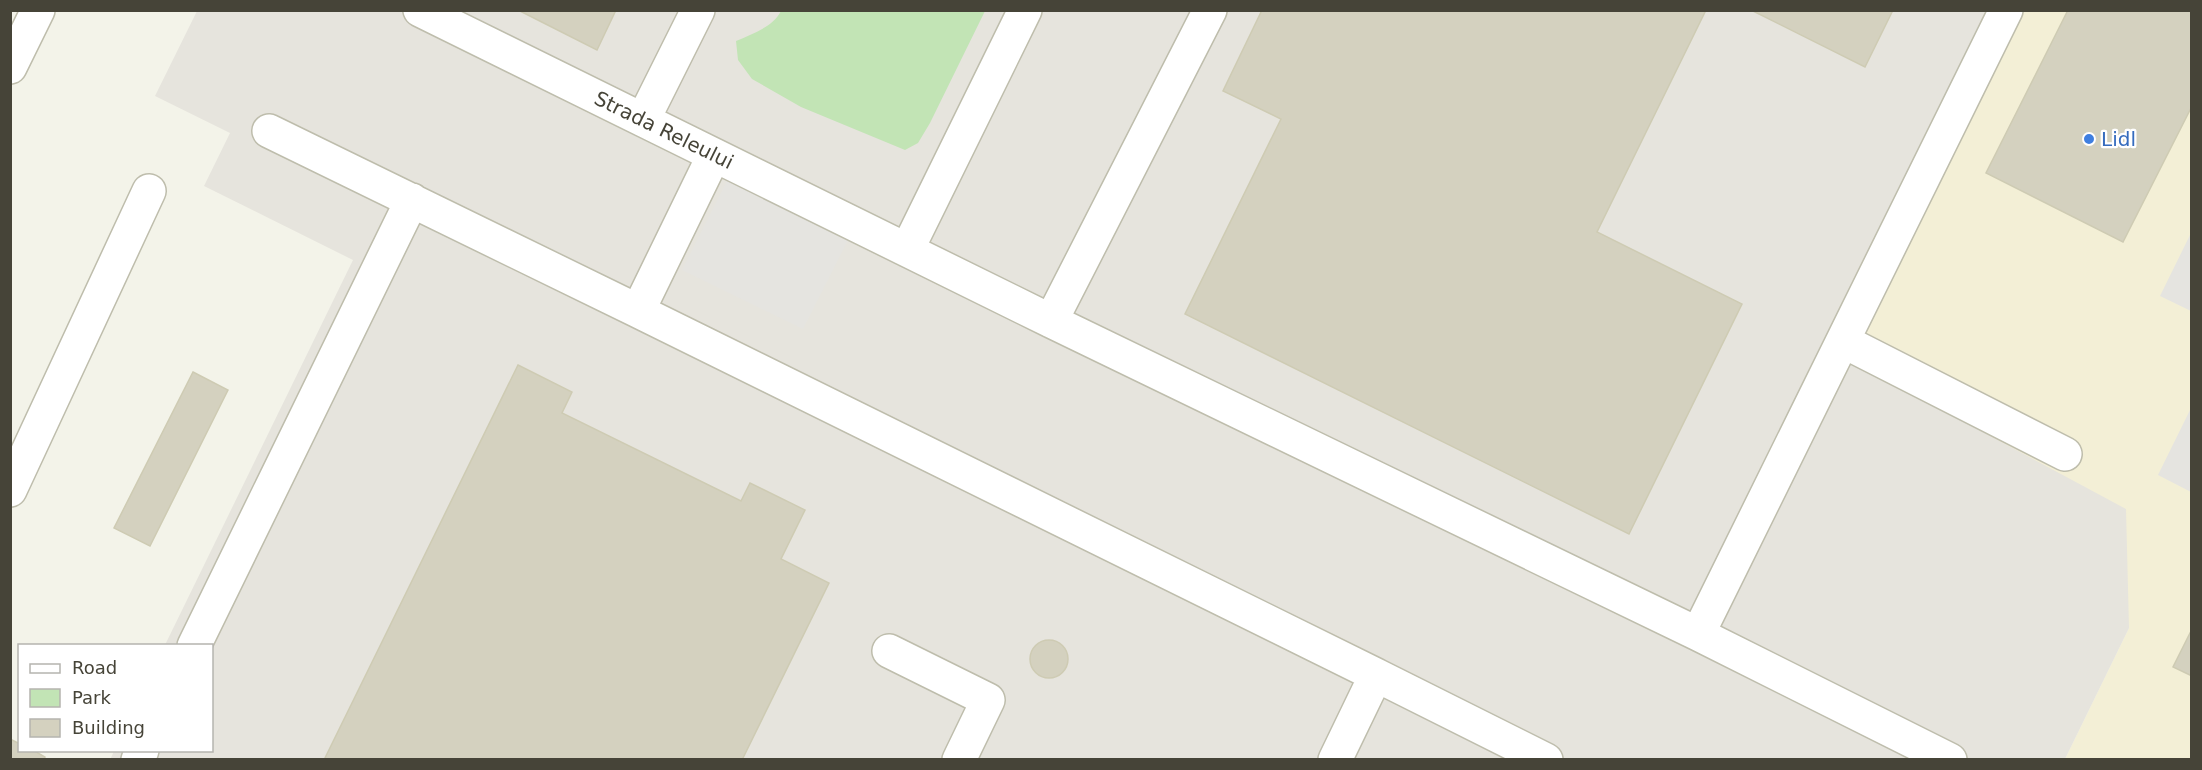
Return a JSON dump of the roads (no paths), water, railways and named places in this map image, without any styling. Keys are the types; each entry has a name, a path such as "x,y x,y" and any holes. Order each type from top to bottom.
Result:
{"street":[{"path":"10,67 38,10"},
{"name":"Strada Releului","path":"420,10 1051,321 1698,634 1950,759"},
{"path":"643,120 698,10"},
{"path":"907,250 1025,10"},
{"path":"1051,321 1210,10"},
{"path":"1698,634 2006,10"},
{"path":"269,131 1546,759"},
{"path":"638,311 714,155"},
{"path":"10,490 149,191"},
{"path":"194,644 411,200"},
{"path":"1843,340 2065,454"},
{"path":"889,651 988,700 959,759"},
{"path":"1335,759 1376,675"}],"place":[{"name":"Lidl","path":"2089,139"}]}
